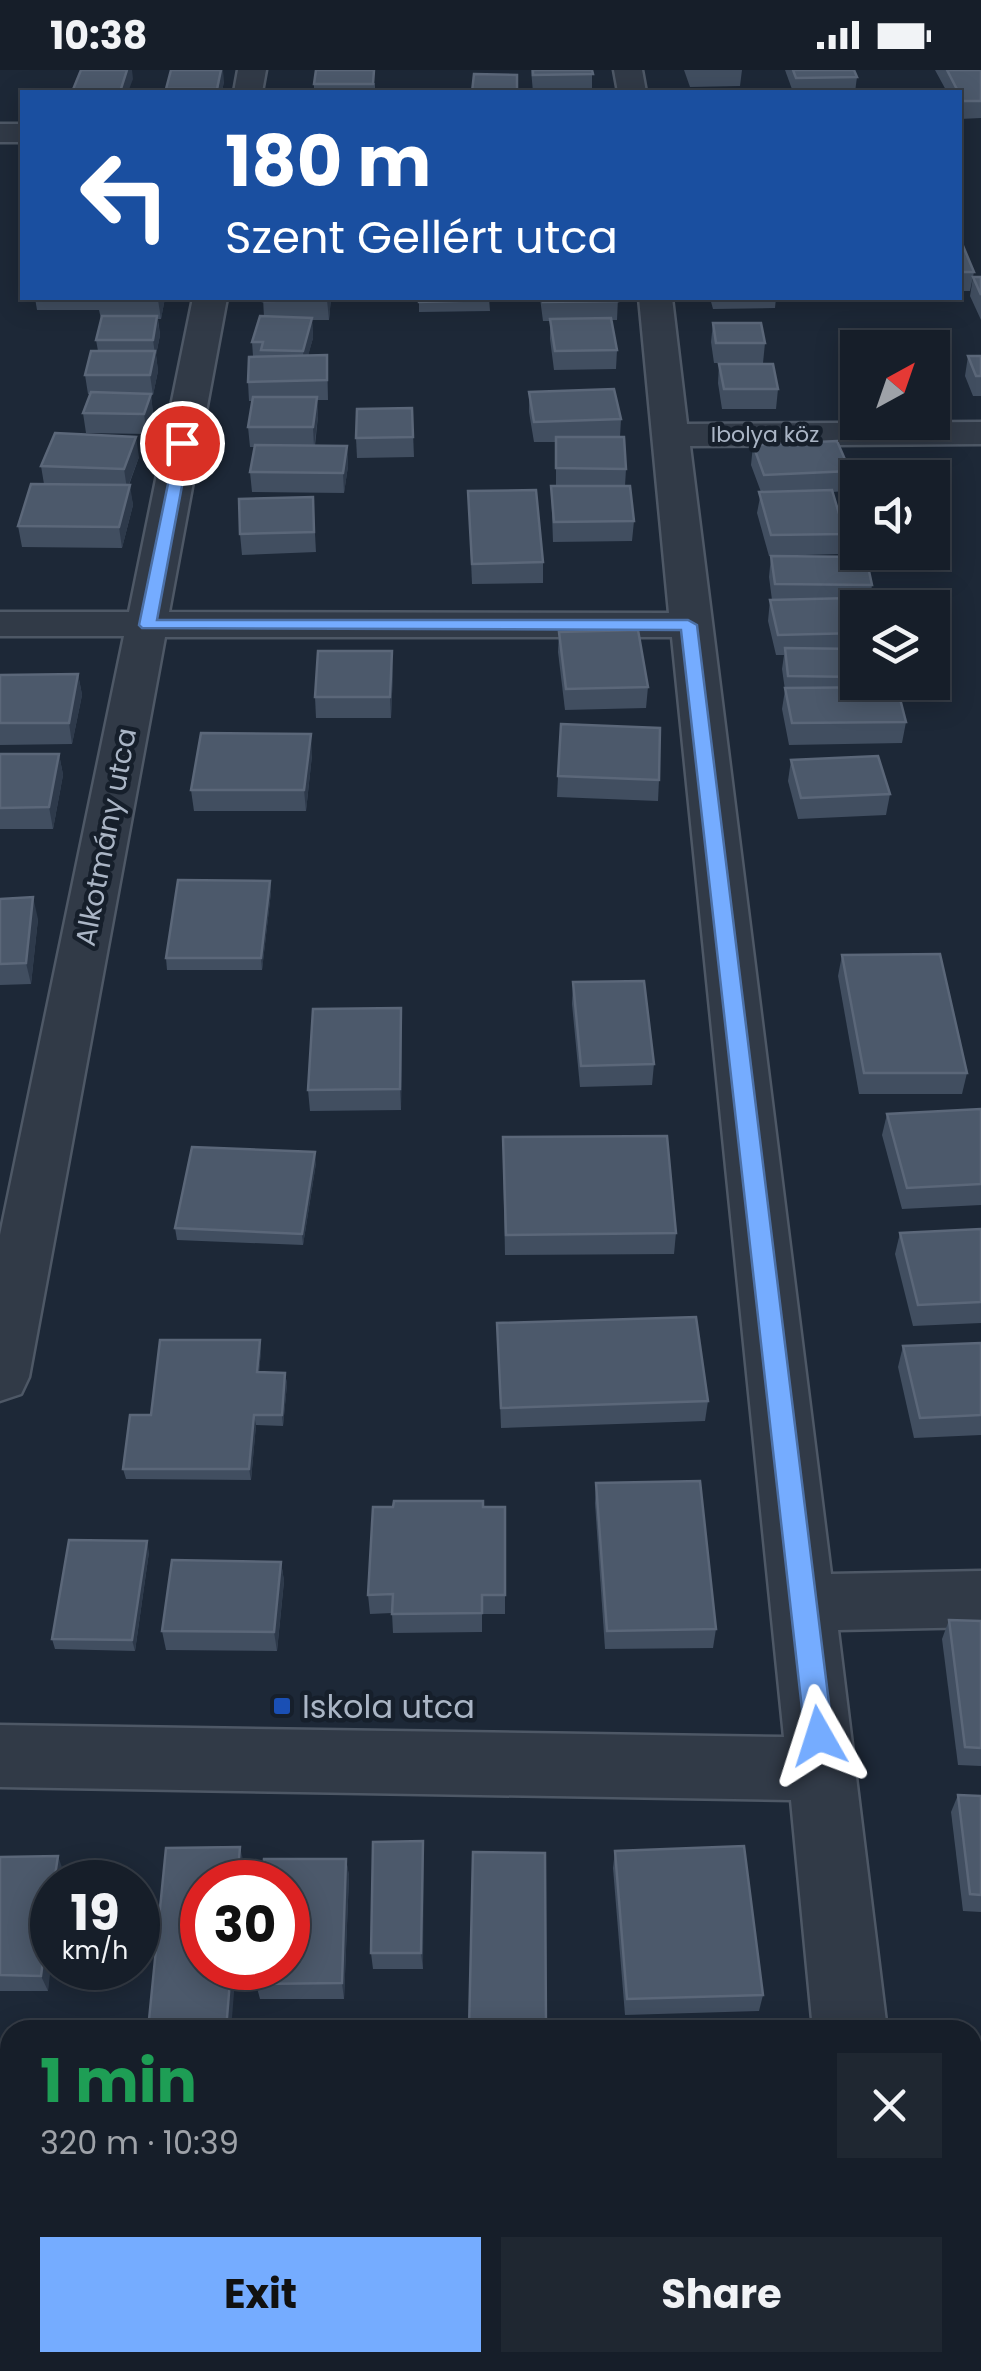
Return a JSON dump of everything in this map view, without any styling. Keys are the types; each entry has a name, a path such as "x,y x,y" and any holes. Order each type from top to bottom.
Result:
{"street":[{"name":"Alkotmány utca","path":"0,1377 210,300"},
{"path":"656,300 688,625 805,1603 849,2020"},
{"name":"Ibolya köz","path":"670,435 981,433"},
{"path":"0,624 688,625"},
{"path":"805,1603 981,1600"},
{"path":"0,1756 822,1769"}],"building":[{"path":"81,70 127,70 121,90 73,90"},
{"path":"171,70 221,70 217,89 166,89"},
{"path":"316,70 374,70 373,84 314,84"},
{"path":"533,70 592,70 593,74 533,75"},
{"path":"793,70 854,70 857,77 796,78"},
{"path":"947,70 981,70 981,101 963,101 962,90 957,90"},
{"path":"474,74 517,75 517,90 472,90"},
{"path":"962,243 974,272 962,272"},
{"path":"973,277 981,277 981,295"},
{"path":"419,300 490,300 419,302"},
{"path":"543,300 618,300 618,301"},
{"path":"102,316 157,316 153,340 96,340"},
{"path":"260,316 312,318 303,351 261,350 263,342 252,342"},
{"path":"611,318 617,350 555,351 550,319"},
{"path":"713,323 761,323 765,343 716,343"},
{"path":"91,351 155,351 150,375 85,375"},
{"path":"327,355 327,380 248,382 249,357"},
{"path":"968,356 981,356 981,376 976,376"},
{"path":"719,364 773,364 778,389 724,389"},
{"path":"614,389 621,419 534,422 529,392"},
{"path":"91,392 151,394 144,414 83,413"},
{"path":"253,397 317,397 313,427 248,427"},
{"path":"412,408 413,437 356,438 357,409"},
{"path":"55,433 136,437 124,469 41,466"},
{"path":"556,437 624,437 626,469 556,468"},
{"path":"837,441 845,460 840,460 840,471 764,475 753,445"},
{"path":"255,445 347,446 343,473 250,472"},
{"path":"31,484 130,485 119,527 18,526"},
{"path":"551,486 630,486 634,521 554,522"},
{"path":"536,490 543,562 472,564 468,491"},
{"path":"832,490 840,517 840,534 771,535 759,492"},
{"path":"313,497 314,532 240,534 239,499"},
{"path":"771,556 840,557 840,570 869,570 872,585 775,584"},
{"path":"840,598 840,633 778,635 770,600"},
{"path":"638,630 648,687 566,689 559,632"},
{"path":"785,648 840,649 840,677 788,676"},
{"path":"318,651 392,651 390,697 315,697"},
{"path":"78,674 69,723 0,723 0,675"},
{"path":"785,688 840,688 840,700 900,700 906,722 792,723"},
{"path":"561,724 660,728 659,780 558,776"},
{"path":"201,733 311,734 304,790 191,790"},
{"path":"0,754 59,754 49,807 0,808"},
{"path":"878,756 890,794 801,798 791,760"},
{"path":"178,880 270,881 261,958 166,958"},
{"path":"33,897 26,963 0,964 0,899"},
{"path":"940,954 967,1073 864,1073 842,955"},
{"path":"644,981 654,1064 581,1066 573,982"},
{"path":"401,1008 400,1089 308,1090 313,1009"},
{"path":"981,1109 981,1184 907,1188 887,1114"},
{"path":"667,1136 676,1233 506,1235 503,1137"},
{"path":"192,1147 315,1152 302,1234 175,1228"},
{"path":"981,1229 981,1302 918,1305 900,1233"},
{"path":"696,1317 708,1401 501,1408 497,1323"},
{"path":"160,1340 260,1340 257,1372 285,1373 282,1415 254,1415 249,1469 123,1469 130,1415 151,1415"},
{"path":"981,1343 981,1415 920,1418 903,1346"},
{"path":"700,1481 716,1629 607,1631 596,1483"},
{"path":"394,1501 483,1501 483,1507 505,1507 505,1595 482,1595 482,1613 392,1614 393,1594 368,1595 373,1507 393,1507"},
{"path":"69,1540 147,1541 132,1640 52,1639"},
{"path":"172,1560 281,1562 274,1632 162,1631"},
{"path":"949,1620 981,1621 981,1748 965,1747"},
{"path":"958,1795 981,1796 981,1895 970,1894"},
{"path":"423,1841 421,1953 371,1953 373,1842"},
{"path":"744,1846 763,1995 627,1999 615,1851"},
{"path":"240,1847 239,1860 180,1860 180,1990 229,1990 227,2020 149,2020 152,1990 160,1990 160,1909 166,1848"},
{"path":"473,1852 545,1853 546,2020 469,2020"},
{"path":"58,1856 57,1860 30,1860 30,1976 0,1975 0,1857"},
{"path":"346,1859 342,1983 310,1983 310,1860 264,1860"}],"place":[{"name":"Iskola utca","path":"282,1706"}],"route":[{"path":"182,443 148,625 688,625 819,1736"}]}
